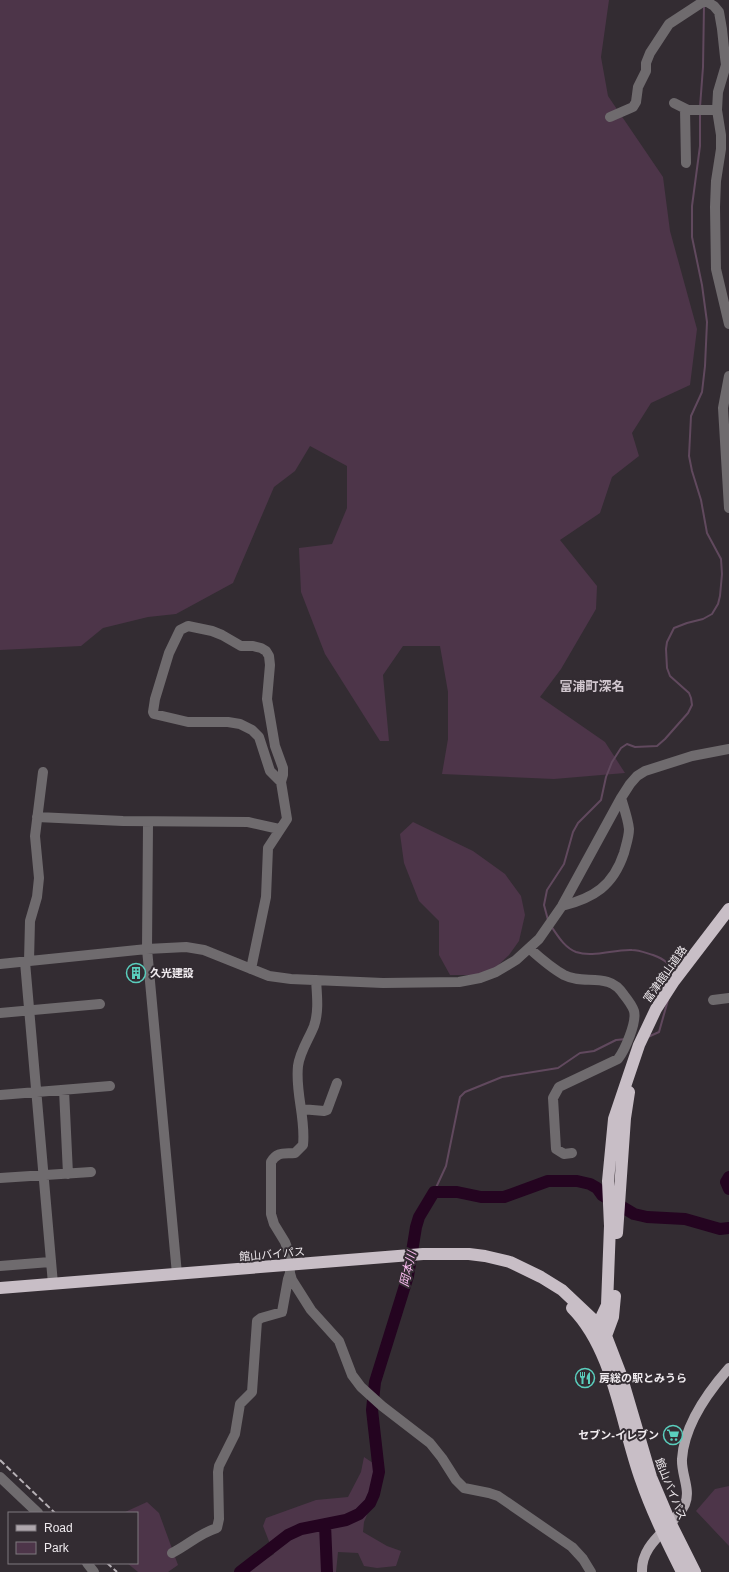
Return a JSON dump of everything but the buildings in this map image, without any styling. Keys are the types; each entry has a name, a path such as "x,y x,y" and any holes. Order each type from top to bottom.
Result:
{"highway":[{"name":"富津館山道路","path":"614,1227 614,1182 633,1062 644,1032 656,1009 674,981 729,908"},
{"path":"614,1227 614,1309 611,1324 606,1336 593,1335 597,1323 603,1315 607,1305 614,1227"},
{"name":"館山バイパス","path":"0,1288 178,1274 290,1269 385,1256 423,1254 469,1254 510,1262 541,1277 562,1290 597,1323 606,1336 621,1375 651,1477 682,1572"},
{"name":"館山バイパス","path":"541,1277 576,1312 593,1335 609,1373 640,1479 655,1517 667,1527 696,1572"}],"main road":[{"path":"642,1572 643,1558 647,1549 682,1510 686,1500 687,1491 682,1460 684,1445 695,1415 729,1368"}],"street":[{"path":"610,116 633,106 636,102 638,87 646,71 646,63 650,53 669,24 704,1 716,4 722,29 726,66 718,92 717,110 721,135 721,149 716,181 715,256 716,269 729,324"},
{"path":"674,103 685,109 717,110"},
{"path":"685,109 686,163"},
{"path":"729,376 723,408 729,508"},
{"path":"251,969 266,897 268,848 279,829 287,819 281,782 283,768 275,746 267,699 270,664 269,656 266,651 257,647 241,646 212,631 188,626 180,630 169,653 155,699 154,714 188,722 228,722 240,724 252,730 259,736 270,771 281,782"},
{"path":"0,964 147,949 186,947 204,950 269,976 383,983 459,982 480,978 496,972 516,960 530,949 539,939 562,906 621,798 637,776 645,771 692,756 729,749"},
{"path":"43,772 36,836 39,878 37,897 30,922 27,962 29,1010 53,1284"},
{"path":"562,906 580,902 593,896 609,883 621,861 627,843 629,828 621,798"},
{"path":"37,817 123,821 248,822 279,829"},
{"path":"148,826 147,949 178,1274"},
{"path":"530,949 546,964 564,975 578,980 606,981 613,983 621,990 633,1008 635,1016 624,1052 618,1059 559,1087 553,1098 556,1149 564,1154 572,1153"},
{"path":"316,980 316,1014 314,1025 298,1064 297,1076 304,1134 303,1145 295,1153 280,1153 274,1157 271,1162 271,1214 274,1224 285,1242 289,1253 292,1280 311,1310 339,1341 352,1375 361,1387 382,1406 430,1443 456,1480 464,1488 498,1496 572,1547 583,1559 591,1572"},
{"path":"713,1000 729,998"},
{"path":"0,1013 100,1004"},
{"path":"301,1109 327,1110 337,1083"},
{"path":"0,1095 110,1086"},
{"path":"64,1090 68,1174"},
{"path":"0,1178 91,1172"},
{"path":"0,1266 50,1262"},
{"path":"172,1553 184,1547 196,1537 217,1528 220,1519 219,1466 234,1434 240,1404 252,1392 257,1321 261,1318 282,1312 290,1269"},
{"path":"0,1477 37,1512"},
{"path":"88,1564 94,1572"}],"green space":[{"path":"0,0 609,0 601,57 608,96 663,177 670,231 697,329 690,385 651,403 632,433 639,456 612,477 600,513 560,540 597,586 596,609 561,669 540,697 605,742 625,773 554,779 442,774 448,739 448,692 440,646 403,646 383,675 389,741 380,741 325,654 301,592 299,548 332,544 347,508 347,466 310,446 295,471 274,487 233,583 176,614 148,617 103,628 81,646 0,650"},
{"path":"413,822 473,851 505,874 521,896 525,915 519,941 509,955 488,975 450,975 439,955 439,921 419,901 404,863 400,834"},
{"path":"364,1457 385,1471 364,1522 363,1532 387,1546 401,1551 396,1566 377,1568 364,1566 358,1553 338,1552 336,1572 246,1572 274,1554 263,1526 266,1518 316,1500 348,1497 361,1472"},
{"path":"729,1486 729,1546 696,1511 715,1489"},
{"path":"147,1502 159,1513 178,1565 168,1572 138,1572 128,1564 138,1564 138,1512 125,1512"}],"waterway":[{"path":"700,107 703,67 704,5"},
{"path":"548,920 544,905 547,890 564,864 573,832 578,823 601,800 606,777 612,762 621,748 627,744 635,747 657,746 688,713 692,705 689,693 670,676 667,668 667,642 674,628 703,619 712,614 718,604 720,596 722,574 721,559 707,533 701,500 689,456 691,416 702,392 707,322 702,285 692,237 692,206 700,146 700,113"},
{"path":"551,926 565,944 576,952 583,954 596,954 625,950 640,951 664,960 670,968 671,976"},
{"path":"648,1037 659,1032 668,1000"},
{"path":"434,1192 446,1166 460,1097 465,1092 502,1077 558,1068 580,1053 594,1051 616,1040 626,1039"},
{"name":"岡本川","path":"729,1177 726,1182 729,1189"},
{"name":"岡本川","path":"240,1572 288,1535 301,1529 346,1520 359,1514 370,1503 374,1494 379,1472 372,1410 375,1382 408,1276 419,1217 434,1192 457,1192 481,1197 504,1197 548,1181 577,1181 590,1184 597,1188 602,1195 634,1214 647,1217 685,1219 720,1229 729,1228"},
{"path":"325,1524 327,1572"}],"railway":[{"path":"0,1460 54,1512"},
{"path":"108,1564 117,1572"}],"place":[{"name":"久光建設","path":"136,973"},
{"name":"房総の駅とみうら","path":"585,1378"},
{"name":"セブン-イレブン","path":"673,1435"}],"district":[{"name":"富浦町深名","path":"592,686"}]}
